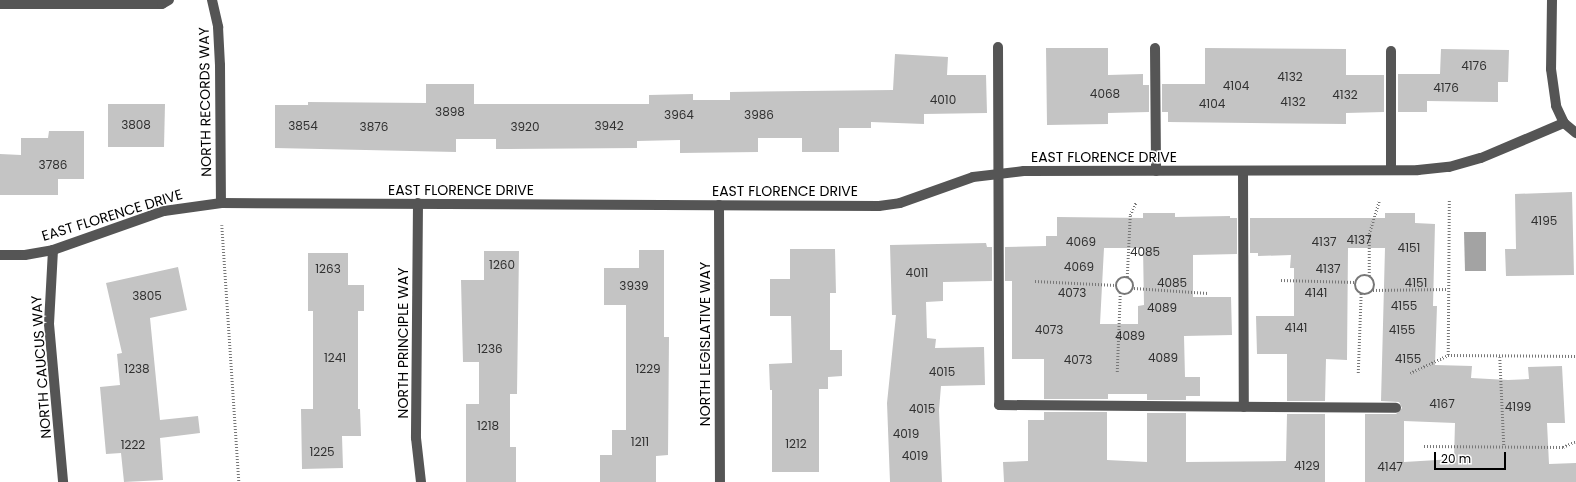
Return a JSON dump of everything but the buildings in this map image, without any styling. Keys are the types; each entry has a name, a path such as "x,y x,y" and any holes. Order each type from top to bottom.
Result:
{"street":[{"path":"0,4 162,4 169,0"},
{"name":"NORTH RECORDS WAY","path":"212,0 218,27 220,65 221,203"},
{"path":"1552,0 1551,70 1556,106 1564,123 1576,133"},
{"path":"998,47 999,405 1396,408"},
{"path":"1155,48 1156,171"},
{"path":"1391,51 1391,170"},
{"name":"EAST FLORENCE DRIVE","path":"0,255 25,255 53,250 164,211 221,203 879,206 900,203 954,183 998,173 1418,170 1456,165 1481,158 1564,123"},
{"path":"1243,171 1244,407"},
{"name":"NORTH PRINCIPLE WAY","path":"418,203 416,438 422,482"},
{"name":"NORTH LEGISLATIVE WAY","path":"719,205 720,482"},
{"name":"NORTH CAUCUS WAY","path":"53,250 50,324 63,482"}],"path":[{"path":"1448,355 1450,200"},
{"path":"1369,276 1369,234 1379,201"},
{"path":"1127,278 1130,215 1136,202"},
{"path":"222,225 239,482"},
{"path":"1358,373 1361,294 1355,288 1355,282 1361,276 1369,276 1374,281 1373,290"},
{"path":"1116,286 1120,279 1127,278 1133,283 1134,288"},
{"path":"1281,280 1355,282"},
{"path":"1035,281 1116,286"},
{"path":"1116,286 1120,294 1117,372"},
{"path":"1134,288 1208,293"},
{"path":"1120,294 1128,295 1134,288"},
{"path":"1361,294 1366,294 1373,290 1449,290"},
{"path":"1410,373 1448,355 1500,357 1576,356"},
{"path":"1500,357 1504,446"},
{"path":"1424,446 1563,447 1576,441"}],"shaded area":[{"path":"1464,232 1486,232 1486,271 1465,271"}]}
